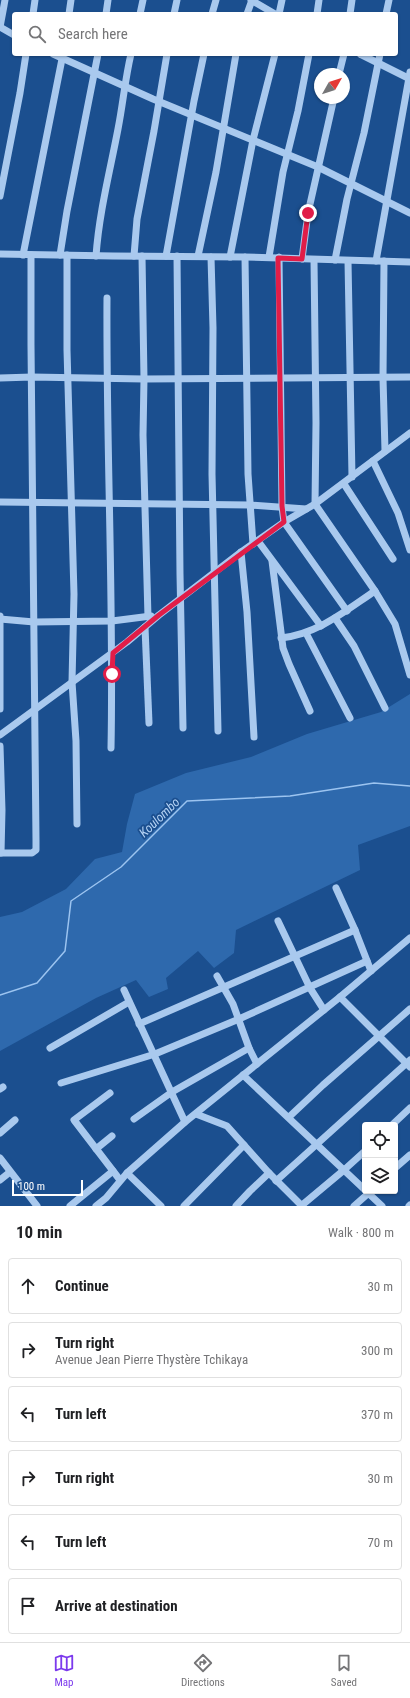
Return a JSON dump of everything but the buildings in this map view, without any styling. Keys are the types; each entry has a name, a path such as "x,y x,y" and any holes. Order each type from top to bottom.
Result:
{"street":[{"path":"5,0 0,27 12,34"},
{"path":"33,12 36,0"},
{"path":"69,12 71,0"},
{"path":"106,12 108,0"},
{"path":"140,12 143,0"},
{"path":"174,12 177,0"},
{"path":"213,12 216,0"},
{"path":"248,12 252,0 272,12"},
{"path":"279,12 282,0"},
{"path":"317,12 319,0"},
{"path":"350,12 352,0"},
{"path":"386,12 389,0"},
{"path":"0,196 19,101 26,56"},
{"path":"24,255 63,56 158,101 318,167 410,213"},
{"path":"77,824 76,741 72,682 74,594 69,378 64,255 67,210 98,56"},
{"path":"96,256 99,226 131,56"},
{"path":"134,256 137,219 167,56"},
{"path":"166,256 191,114 204,56"},
{"path":"198,256 224,128 236,56"},
{"path":"230,257 252,140 274,56"},
{"path":"269,257 288,154 309,56"},
{"path":"340,68 344,56"},
{"path":"364,56 379,64 410,76 387,201 380,261 385,452"},
{"path":"335,260 380,56"},
{"path":"302,259 308,213 333,104"},
{"path":"0,254 269,257 314,260 410,262"},
{"path":"0,746 2,810 0,853 28,854 36,850 31,255"},
{"path":"142,256 148,617"},
{"path":"177,256 183,728"},
{"path":"211,257 213,328 212,379 214,573 218,731"},
{"path":"245,257 250,505 255,543 272,562 321,626"},
{"path":"278,258 282,506 284,522 347,610"},
{"path":"314,260 316,378 315,504 375,591 398,630 405,661 410,675"},
{"path":"348,261 352,477"},
{"path":"107,298 107,379 113,653 111,748"},
{"path":"0,378 350,379 410,377"},
{"path":"0,735 113,653 159,615 181,600 241,552 284,522 315,504 344,484 410,433"},
{"path":"373,461 398,513 410,550"},
{"path":"344,484 393,559"},
{"path":"0,502 250,505 282,506 307,509"},
{"path":"241,552 247,612 254,737"},
{"path":"272,562 281,638 289,664 310,711"},
{"path":"281,638 306,633 321,626 375,591"},
{"path":"0,710 0,618 34,622 112,621 159,615"},
{"path":"335,618 354,646 385,708"},
{"path":"145,627 149,723"},
{"path":"306,633 350,718"},
{"path":"336,888 371,971"},
{"path":"278,921 310,988 324,1010"},
{"path":"139,1024 355,930"},
{"path":"96,1206 106,1198 126,1173 185,1122 340,997 410,938"},
{"path":"61,1083 155,1054 310,988 366,961"},
{"path":"216,976 233,1004 249,1048 257,1064"},
{"path":"124,990 139,1024 155,1054 185,1122"},
{"path":"276,1180 409,1063 378,1036 340,997"},
{"path":"50,1048 129,1002"},
{"path":"289,1117 323,1085 410,1009"},
{"path":"134,1119 172,1092 249,1048"},
{"path":"243,1075 362,1186"},
{"path":"110,1093 74,1120 120,1180"},
{"path":"395,1122 410,1108"},
{"path":"196,1114 226,1126 302,1206 362,1154"},
{"path":"0,1133 15,1120"},
{"path":"96,1149 112,1136"},
{"path":"184,1206 244,1145"},
{"path":"398,1165 410,1155"},
{"path":"0,1158 37,1206"},
{"path":"70,1206 113,1171"},
{"path":"0,1180 10,1172"},
{"path":"126,1173 161,1206"},
{"path":"236,1206 269,1173"},
{"path":"354,1206 364,1194"},
{"path":"370,1194 382,1206"}],"shaded area":[{"path":"410,694 410,826 358,845 360,870 236,930 234,953 214,968 198,951 166,978 168,989 149,997 136,980 96,998 0,1051 0,917 22,912 66,889 95,859 122,852 127,824 135,794 186,773 251,757 307,734 381,712"}],"waterway":[{"name":"Koulombo","path":"0,995 37,983 65,951 71,901 121,867 187,801 290,796 374,783 410,786"}],"route":[{"path":"112,674 113,653 159,615 181,600 241,552 284,522 282,506 283,458 278,258 302,259 308,213"}]}
